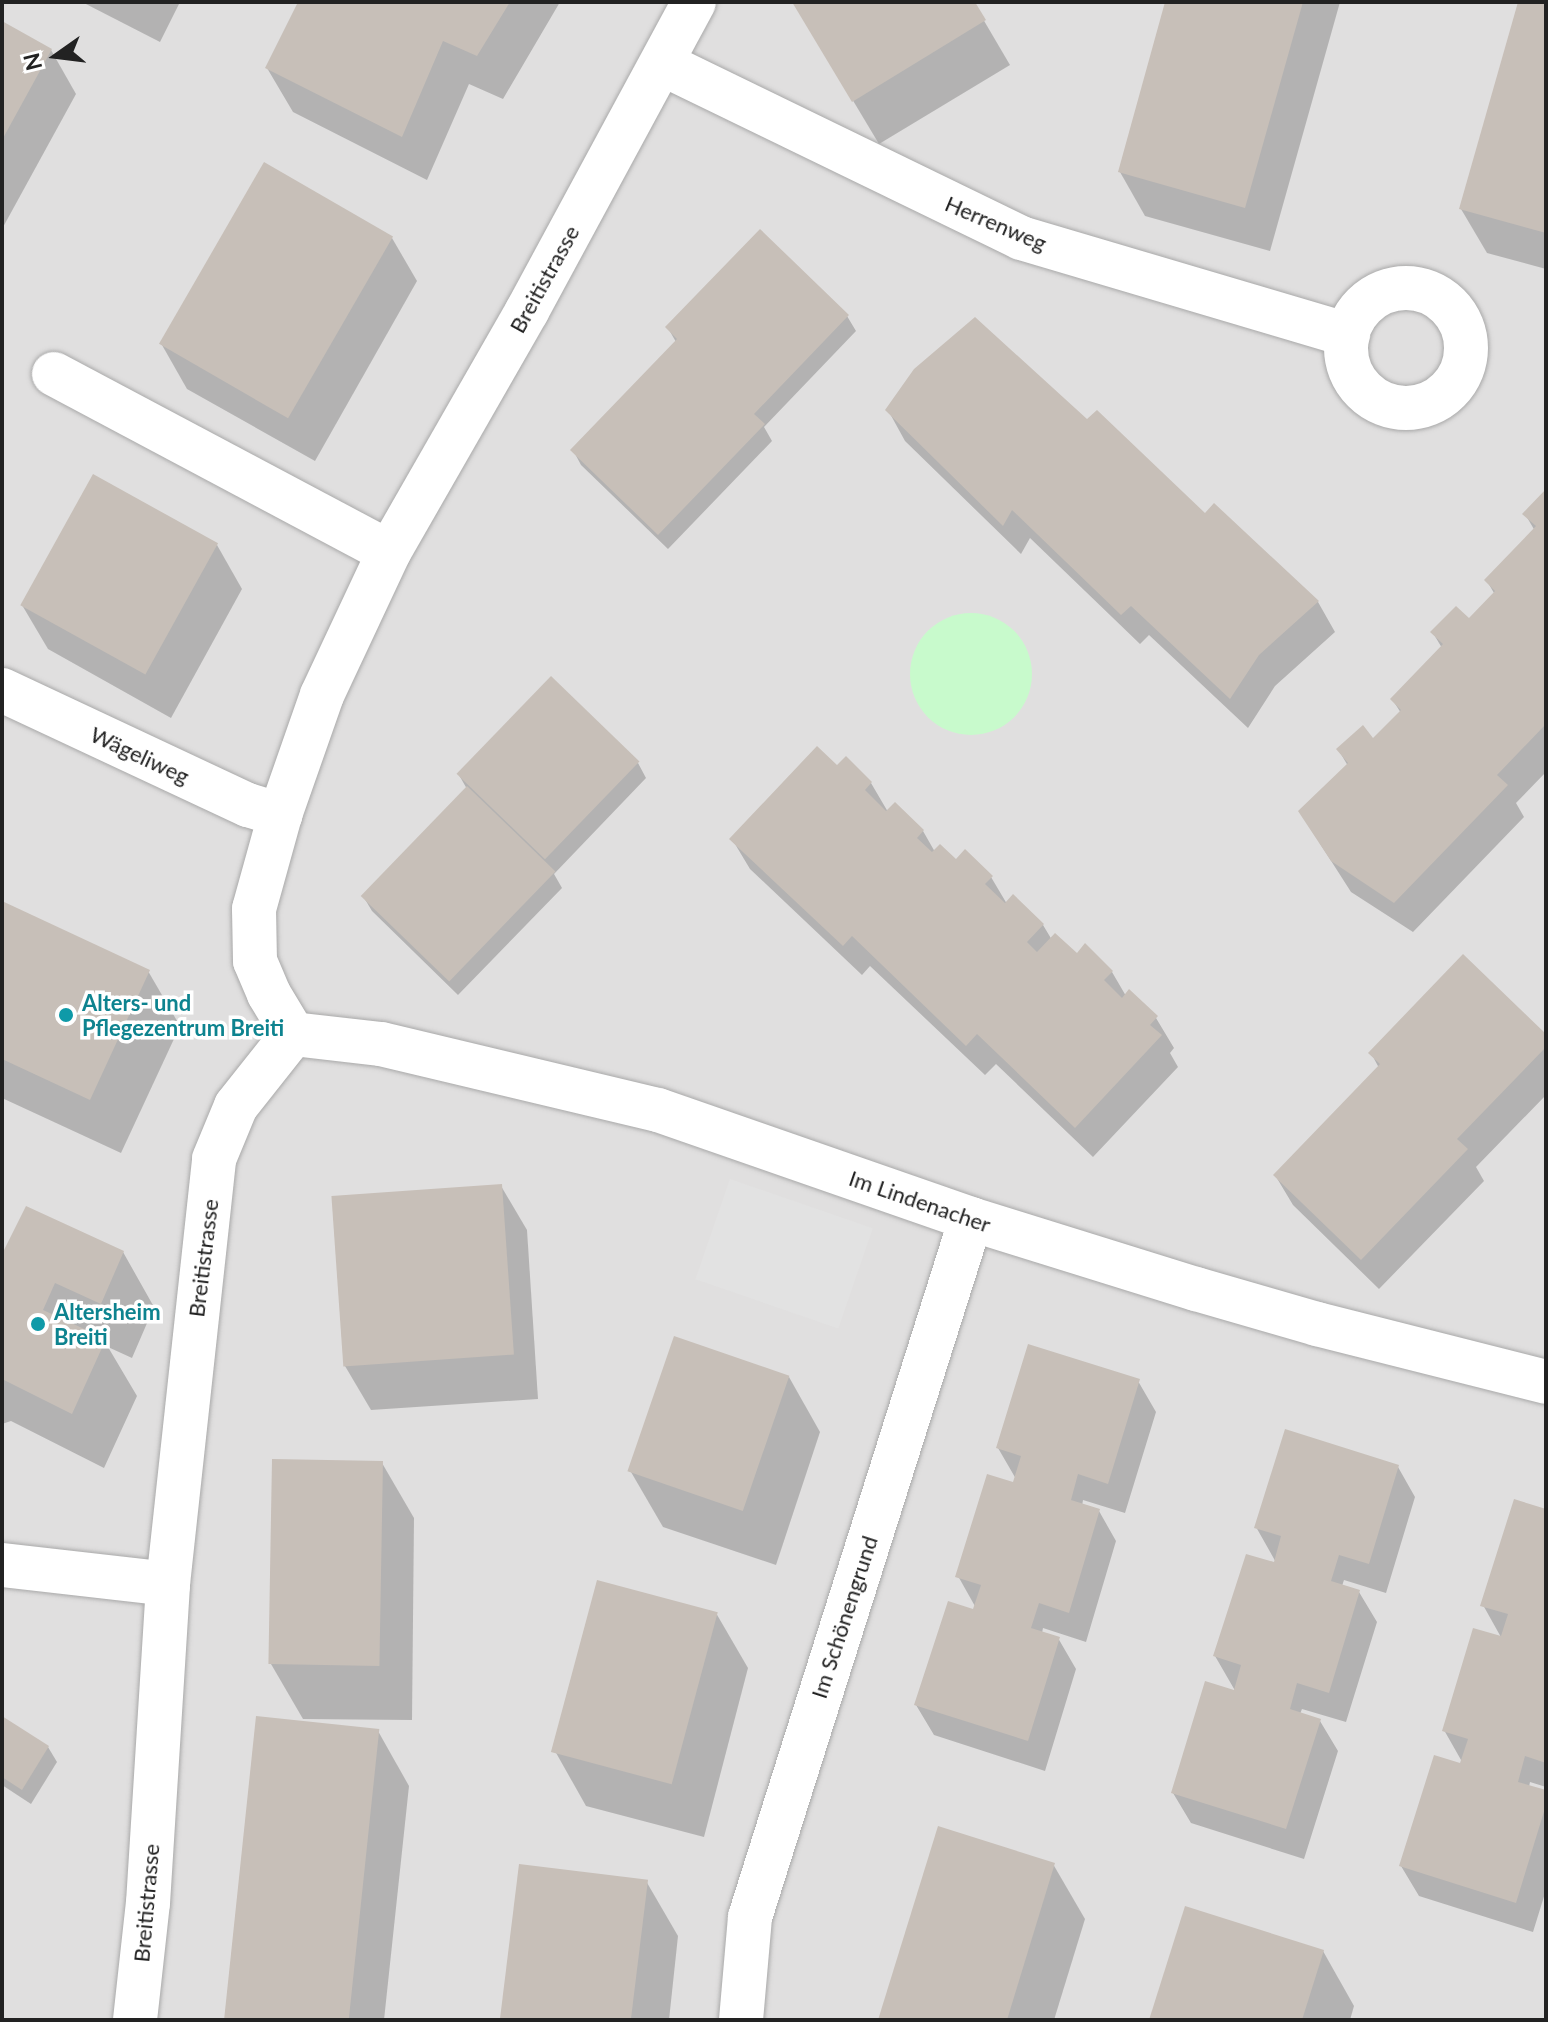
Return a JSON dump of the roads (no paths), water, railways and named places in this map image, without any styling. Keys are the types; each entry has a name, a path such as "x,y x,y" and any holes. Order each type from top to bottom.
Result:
{"street":[{"name":"Breitistrasse","path":"135,2020 148,1903 168,1584 214,1159 236,1106 293,1034 269,994 255,961 254,909 280,815 322,695 389,552 663,64 694,2"},
{"name":"Herrenweg","path":"663,64 1021,238 1348,335"},
{"path":"54,374 389,552"},
{"name":"Wägeliweg","path":"2,690 248,805 280,815"},
{"name":"Im Lindenacher","path":"293,1034 381,1044 658,1110 971,1219 1317,1324 1546,1382"},
{"name":"Im Schönengrund","path":"741,2020 750,1917 971,1219"},
{"path":"2,1565 168,1584"}],"place":[{"name":"Alters- und Pflegezentrum Breiti","path":"66,1015"},
{"name":"Altersheim Breiti","path":"38,1324"}]}
